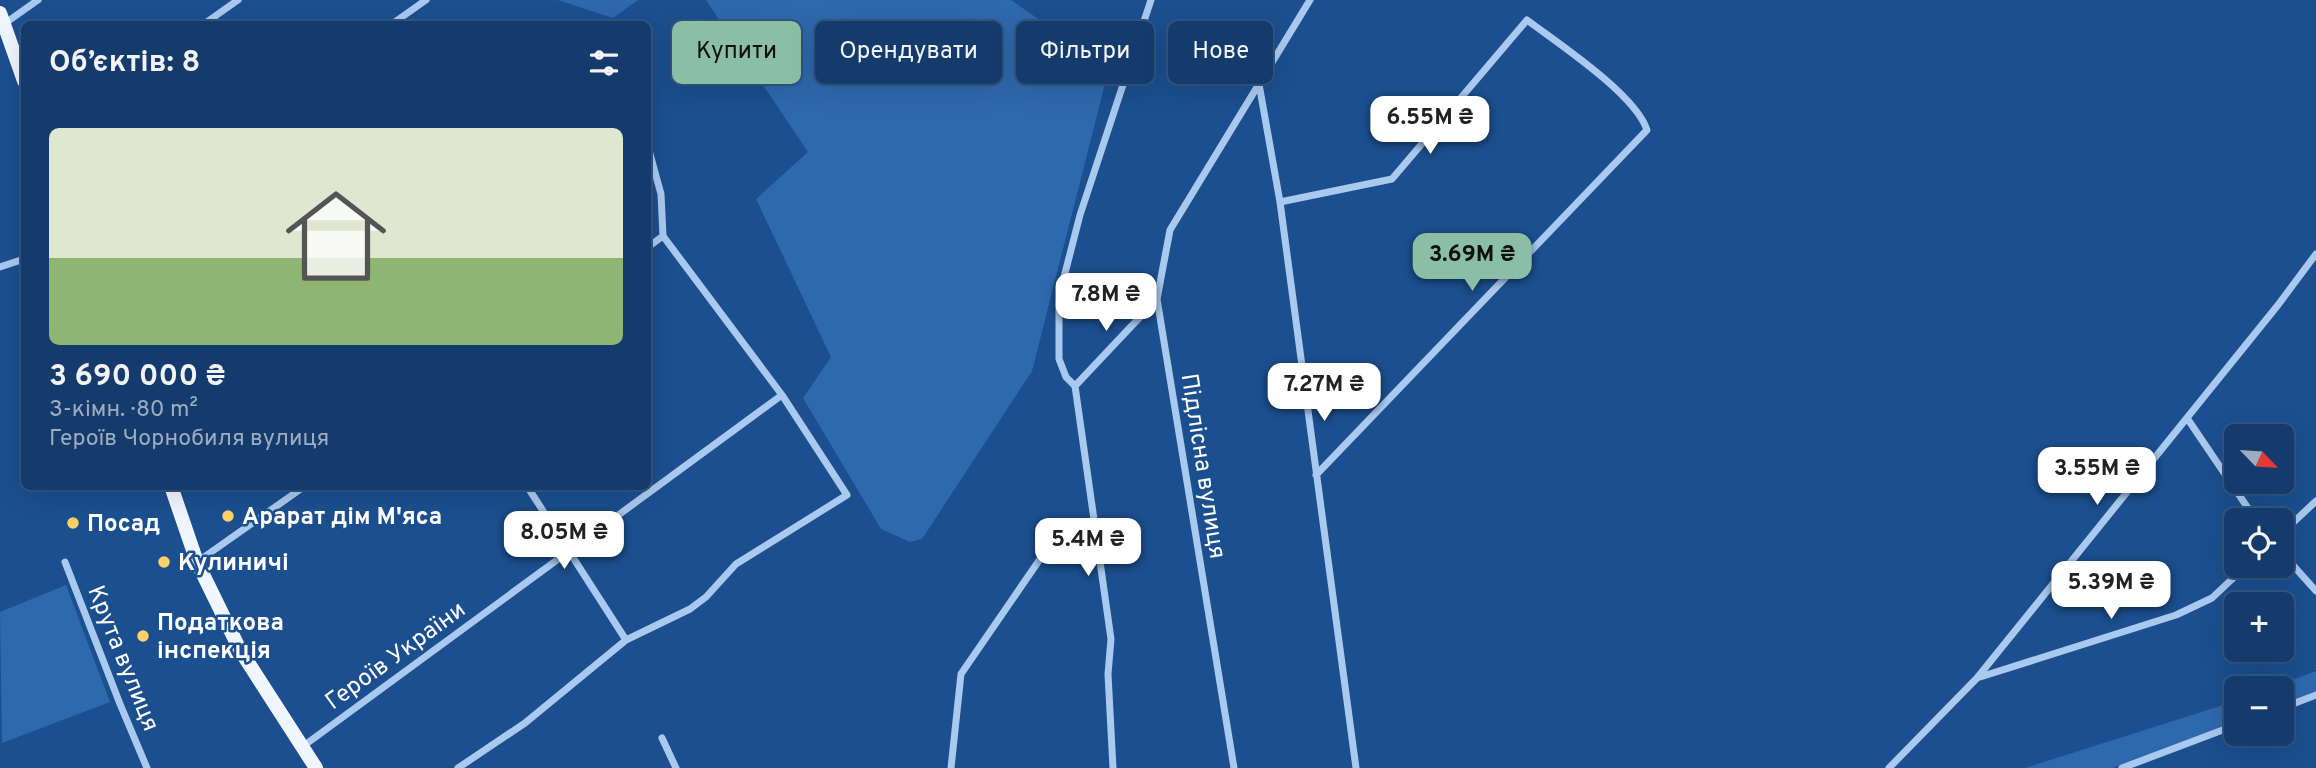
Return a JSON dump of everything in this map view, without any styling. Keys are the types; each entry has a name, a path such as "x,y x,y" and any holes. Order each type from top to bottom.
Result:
{"main road":[{"path":"2,19 21,73"},
{"path":"173,490 197,562 240,650 316,768"}],"street":[{"path":"2,19 38,0"},
{"path":"211,21 238,0"},
{"path":"396,21 426,0"},
{"path":"1113,768 1108,674 1111,639 1075,386 1066,377 1059,359 1059,305 1080,215 1151,0"},
{"name":"Підлісна вулиця","path":"1273,61 1310,0"},
{"path":"1280,202 1392,179 1527,20 1593,69 1643,117 1647,131 1316,475"},
{"path":"1259,84 1280,202 1356,768"},
{"name":"Підлісна вулиця","path":"1234,768 1157,299 1170,230 1259,84"},
{"path":"458,768 525,723 626,640 690,608 706,597 736,564 847,495 782,395 663,236 661,194 651,158"},
{"path":"651,245 663,236"},
{"path":"1889,768 1977,678 2278,305 2316,254"},
{"path":"0,268 21,259"},
{"path":"1075,386 1157,299"},
{"name":"Героїв України","path":"302,747 782,395"},
{"path":"2187,418 2248,508"},
{"path":"197,562 299,490"},
{"path":"529,490 626,640"},
{"path":"2294,522 2316,501"},
{"path":"951,768 961,674 1049,546 1095,524"},
{"name":"Крута вулиця","path":"65,562 148,768"},
{"path":"2294,567 2316,591"},
{"path":"1977,678 2176,615 2212,598 2233,578"},
{"path":"2294,703 2316,695"},
{"path":"2122,768 2224,730"},
{"path":"662,738 676,768"}],"shaded area":[{"path":"558,0 638,0 613,18"},
{"path":"706,0 1011,0 1041,21 1016,21 1016,84 1105,84 1032,371 922,539 910,542 881,529 803,398 831,357 756,199 808,152 762,84 801,84 801,21 720,21"},
{"path":"66,585 110,702 2,743 0,612"},
{"path":"2316,671 2316,695 2294,703 2294,680"},
{"path":"2224,705 2224,728 2113,768 2025,768"}],"place":[{"name":"Арарат дім М'яса","path":"228,516"},
{"name":"Посад","path":"73,523"},
{"name":"Кулиничі","path":"164,562"},
{"name":"Податкова інспекція","path":"143,636"}]}
